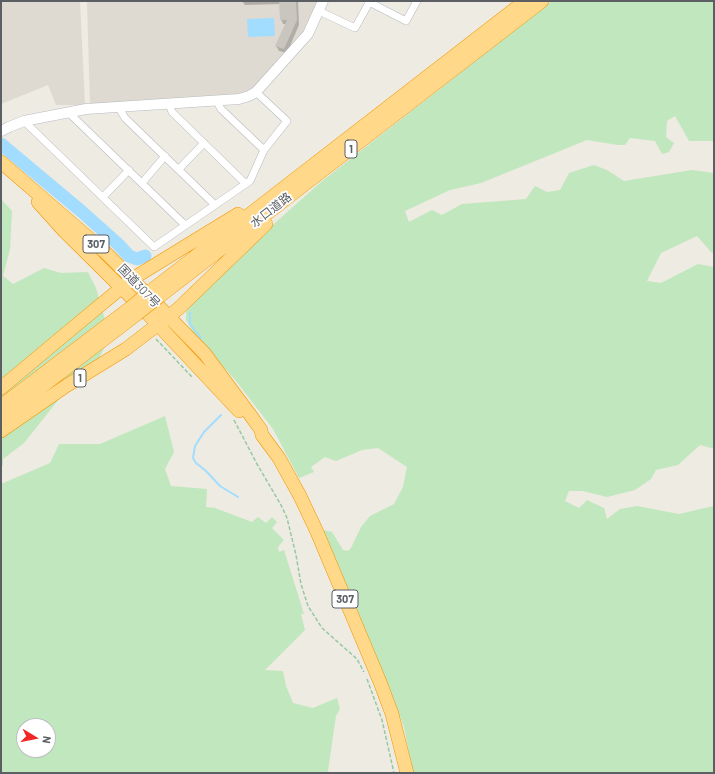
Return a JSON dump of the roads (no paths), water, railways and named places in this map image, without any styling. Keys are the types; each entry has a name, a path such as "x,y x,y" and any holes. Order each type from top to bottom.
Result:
{"highway":[{"name":"水口道路","path":"1,418 293,180 525,1"},
{"name":"水口道路","path":"156,293 308,182 542,1"},
{"name":"国道307号","path":"1,162 18,178 64,231 158,325"},
{"name":"国道307号","path":"18,178 23,180 99,246 168,317"},
{"name":"1","path":"1,388 132,279 235,216 288,180 293,180"},
{"name":"1","path":"1,430 66,386 126,349 168,317 262,227 304,190 308,182"},
{"path":"185,333 181,316 186,301"},
{"name":"水口道路","path":"1,406 134,311"},
{"name":"307","path":"168,317 205,354 224,378 261,430 262,434 279,458 300,496 340,584 380,682 401,747 407,773"},
{"name":"307","path":"158,325 258,432 262,434"}],"street":[{"path":"1,131 24,121 86,109 239,99 249,96 256,92 308,34 323,1"},
{"path":"319,11 355,28 369,1 406,21 417,1"},
{"path":"24,121 154,247 250,180 264,150 287,121 256,92"},
{"path":"216,100 221,109 264,150"},
{"path":"170,104 172,112 246,184"},
{"path":"119,108 125,118 214,204"},
{"path":"68,112 185,225"},
{"path":"179,169 204,143"},
{"path":"142,182 165,156"},
{"path":"103,197 129,170"}],"water":[{"path":"274,18 275,36 248,37 247,19"}],"waterway":[{"path":"1,144 81,211 118,244 129,256 137,259 145,256"},
{"path":"190,313 190,324 201,338"},
{"path":"221,415 204,432 195,446 193,458 196,463 220,486 238,497"}]}
